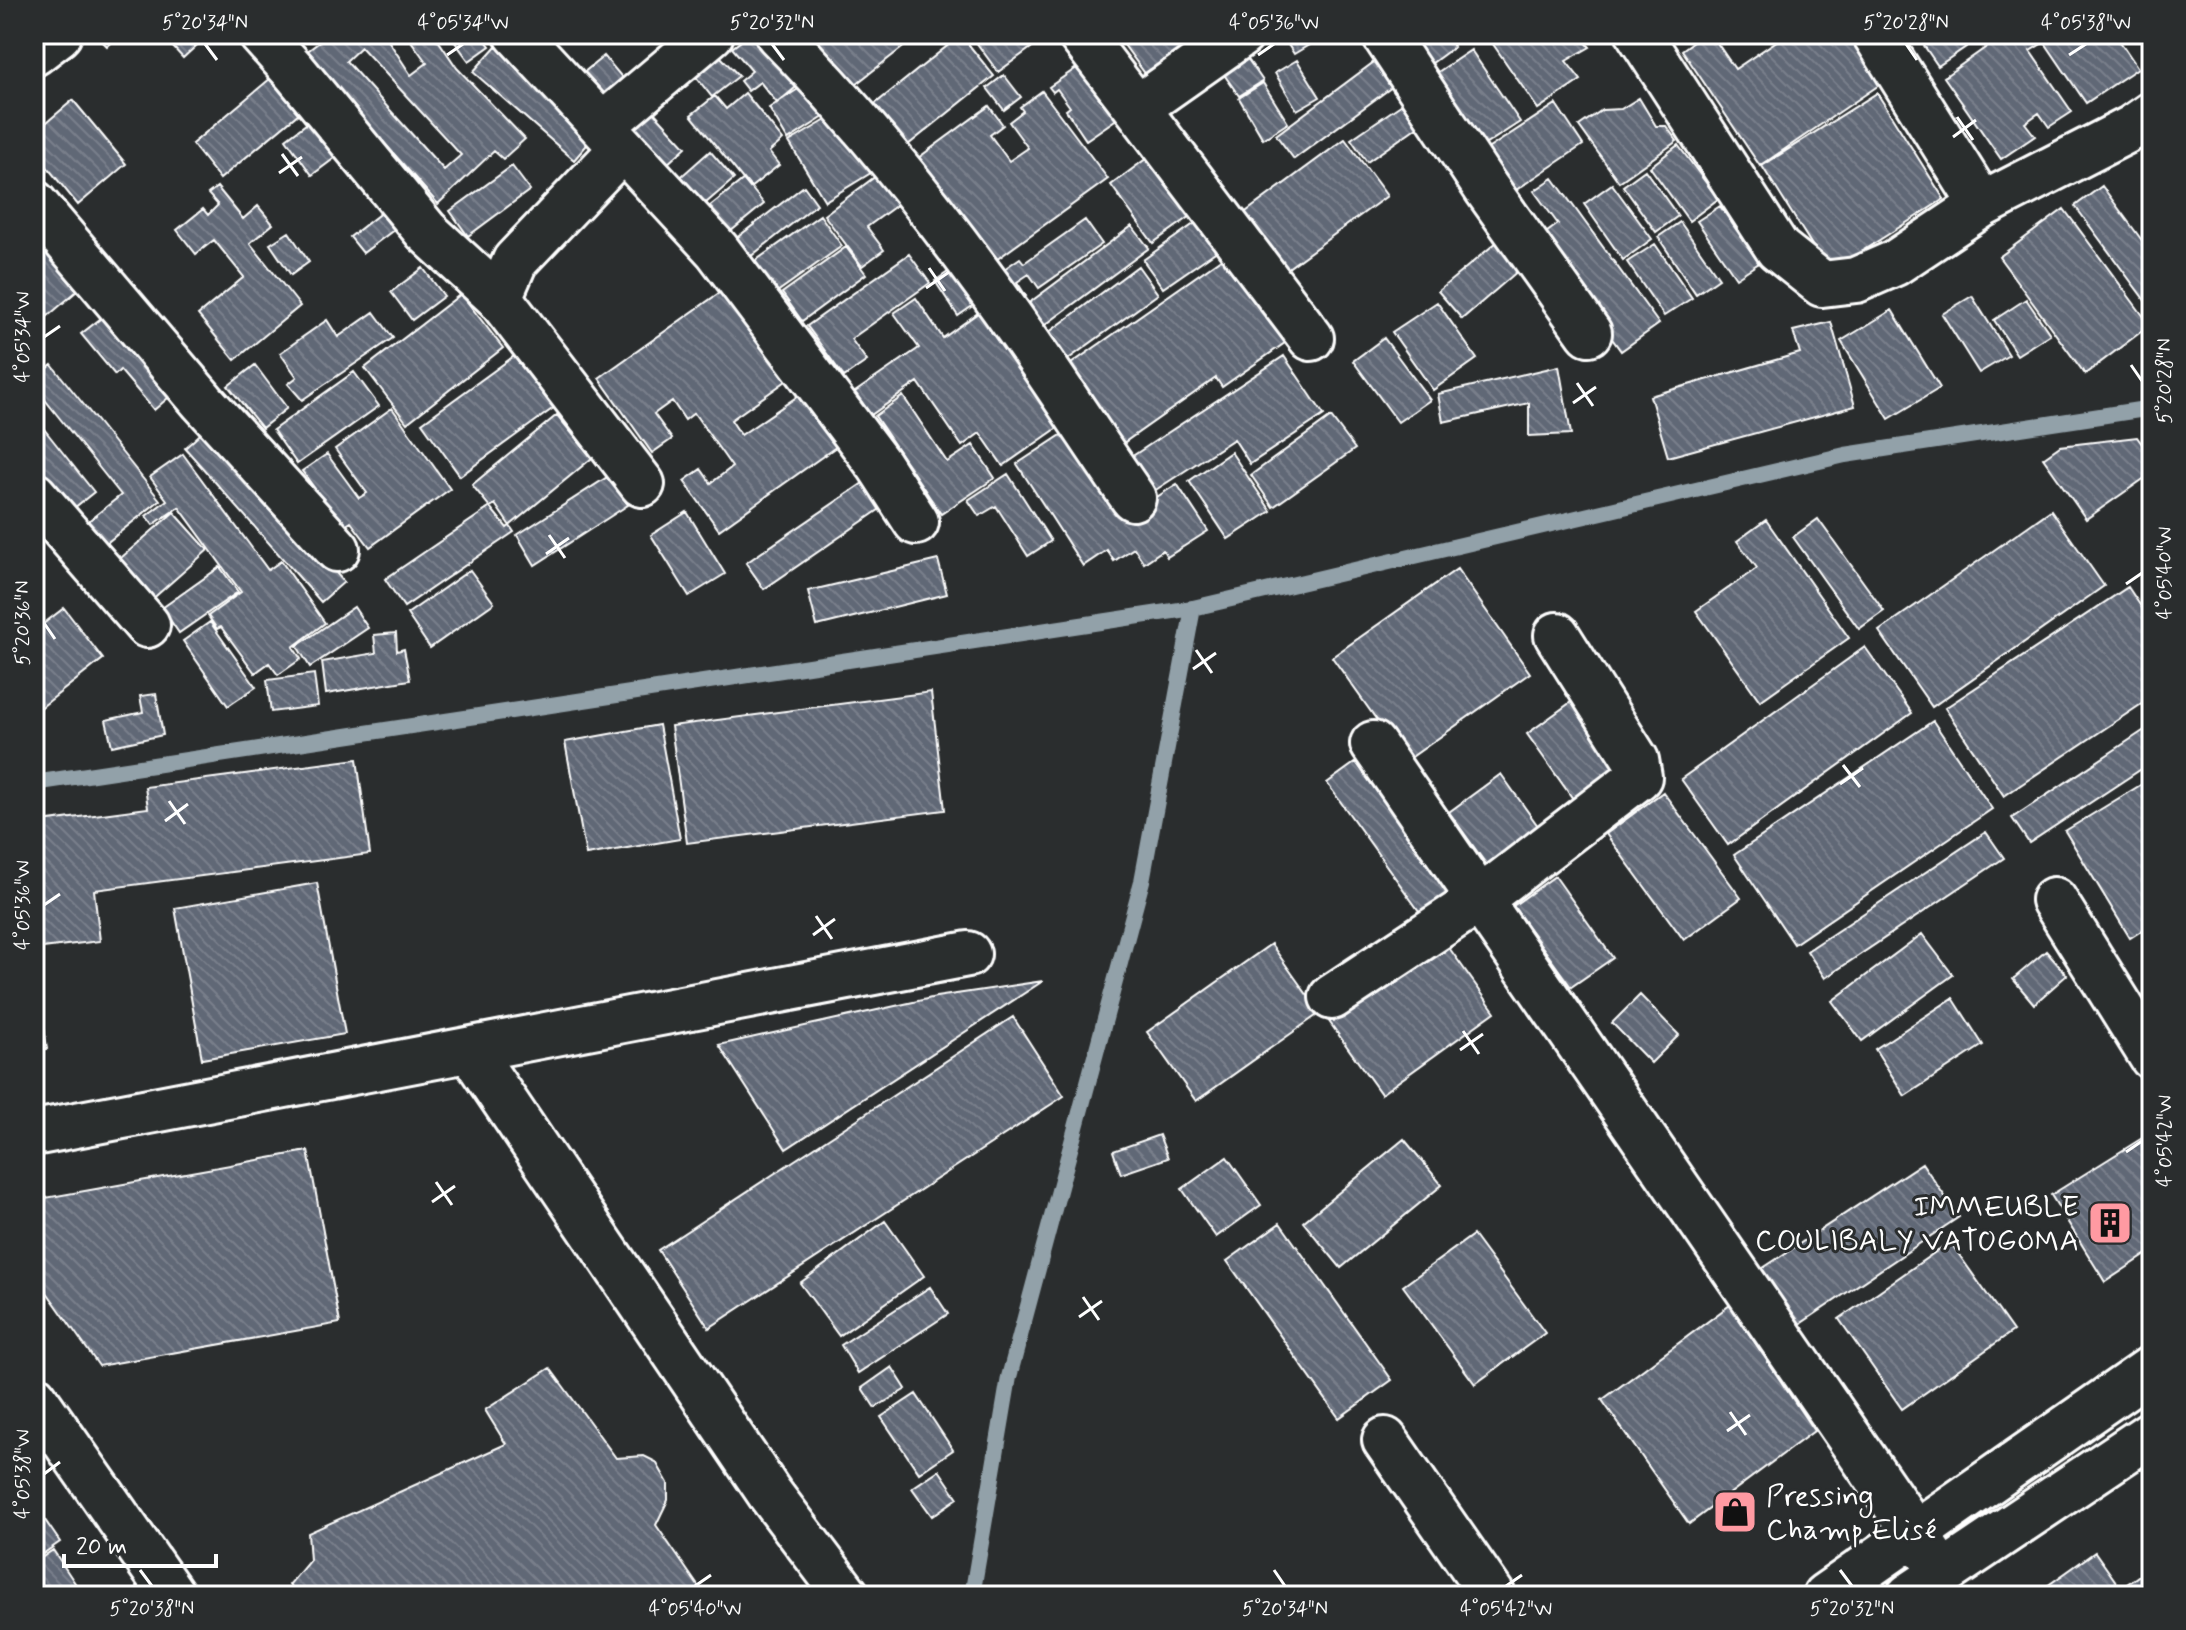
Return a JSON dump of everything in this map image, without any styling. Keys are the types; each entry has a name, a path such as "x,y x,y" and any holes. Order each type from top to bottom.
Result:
{"street":[{"path":"34,53 59,34"},
{"path":"261,34 426,231 499,298 642,484"},
{"path":"517,34 717,250 870,453 916,522"},
{"path":"499,298 515,261 612,137 711,34"},
{"path":"778,34 829,85 938,221 1024,336 1133,498"},
{"path":"1080,34 1311,338"},
{"path":"1137,108 1242,34"},
{"path":"1384,34 1486,188 1589,333"},
{"path":"1639,34 1778,249 1822,284 1856,280 1895,263 1982,205 2132,128 2152,114"},
{"path":"1875,34 1982,205"},
{"path":"34,203 203,402 337,549"},
{"path":"34,495 147,625"},
{"path":"1332,997 1479,900 1639,777 1636,760 1557,635"},
{"path":"1373,744 1915,1533 1926,1585 2152,1433"},
{"path":"2054,900 2152,1057"},
{"path":"34,1133 968,954"},
{"path":"470,1050 770,1494 847,1596"},
{"path":"1825,1596 2152,1368"},
{"path":"34,1397 173,1596"},
{"path":"1385,1440 1493,1596"}],"building":[{"path":"95,34 119,34 107,46"},
{"path":"161,34 209,34 183,58"},
{"path":"330,34 384,34 411,75 427,63 406,34 434,34 457,68 525,139 503,159 494,151 438,204 305,53","holes":["361,47 461,155 444,170 346,61"]},
{"path":"449,34 481,34 490,46 469,61"},
{"path":"750,34 762,34 801,83 777,103 760,82 748,91 740,81 752,71 732,48"},
{"path":"818,34 920,34 852,87 814,37"},
{"path":"933,34 953,34 941,44"},
{"path":"978,34 1050,34 998,72 973,38"},
{"path":"1116,34 1219,34 1152,83"},
{"path":"1281,34 1327,34 1294,54"},
{"path":"1405,34 1445,34 1454,47 1428,66"},
{"path":"1486,34 1579,34 1590,47 1566,61 1581,80 1538,109"},
{"path":"1704,34 1711,34 1735,69 1787,34 1858,34 1888,79 1760,166 1682,50"},
{"path":"1726,34 1743,34 1731,42"},
{"path":"1916,34 1985,34 1938,66"},
{"path":"2005,34 2037,34 2043,43 2030,51 2072,112 2049,127 2039,113 2025,123 2035,136 2001,159 1944,77"},
{"path":"2039,34 2115,34 2138,68 2086,103"},
{"path":"961,35 994,76 903,149 870,108"},
{"path":"496,46 597,133 574,160 473,72"},
{"path":"1471,50 1520,122 1483,146 1435,74"},
{"path":"718,54 739,76 712,97 693,73"},
{"path":"604,56 626,82 604,99 583,73"},
{"path":"1247,58 1263,81 1239,96 1223,73"},
{"path":"1378,59 1396,84 1294,159 1276,135"},
{"path":"1297,60 1320,97 1297,110 1275,73"},
{"path":"1081,65 1118,118 1086,140 1066,110 1070,107 1057,89 1053,92 1049,87"},
{"path":"277,73 305,108 220,179 192,144"},
{"path":"1004,75 1021,97 1004,110 987,88"},
{"path":"809,82 830,113 788,140 769,108"},
{"path":"1263,83 1288,123 1263,139 1239,98"},
{"path":"1042,91 1108,179 989,265 914,161 989,106 1003,125 990,135 1009,161 1028,148 1009,122 1023,111 1020,107"},
{"path":"745,93 783,140 769,152 779,165 750,188 691,115 715,96 726,109"},
{"path":"1877,93 1944,199 1829,272 1762,166"},
{"path":"1639,98 1656,126 1666,126 1677,141 1619,182 1579,126 1602,110 1621,109"},
{"path":"73,100 126,164 78,205 34,151 34,133"},
{"path":"1408,100 1424,122 1367,162 1351,139"},
{"path":"1556,104 1583,145 1513,192 1486,150"},
{"path":"652,110 686,147 666,165 632,128"},
{"path":"843,110 879,168 825,201 789,142"},
{"path":"314,118 340,154 312,175 286,139"},
{"path":"1345,139 1387,196 1284,271 1243,214"},
{"path":"1678,145 1718,199 1689,221 1650,167"},
{"path":"710,151 734,179 699,209 676,181"},
{"path":"1155,152 1198,211 1153,243 1111,185"},
{"path":"512,166 530,190 468,236 450,211"},
{"path":"884,170 905,199 867,227 884,250 862,266 824,215"},
{"path":"1645,170 1678,216 1656,232 1623,186"},
{"path":"1553,178 1659,324 1621,351 1539,238 1558,224 1534,191"},
{"path":"744,179 764,204 725,236 704,211"},
{"path":"1612,184 1652,239 1623,260 1584,204"},
{"path":"804,186 817,204 745,261 730,243"},
{"path":"2102,186 2152,254 2152,310 2075,206"},
{"path":"217,187 243,219 258,206 273,224 250,243 300,306 235,360 198,315 244,277 214,240 196,254 177,230 203,209 208,215 218,205 208,194"},
{"path":"1720,206 1759,263 1736,278 1697,221"},
{"path":"2064,209 2150,325 2085,374 1999,257"},
{"path":"382,212 395,229 363,253 350,237"},
{"path":"820,215 842,246 770,297 748,266"},
{"path":"1201,219 1221,248 1163,288 1143,260"},
{"path":"1085,220 1102,244 1039,288 1029,274 1017,282 1026,296 1018,302 1001,271 1020,258 1024,263"},
{"path":"1680,222 1719,278 1696,294 1658,237"},
{"path":"1132,226 1149,248 1041,328 1025,306"},
{"path":"34,227 84,285 34,328"},
{"path":"289,232 309,262 291,275 270,244"},
{"path":"1503,237 1526,264 1462,319 1438,291"},
{"path":"1655,244 1692,298 1664,316 1627,262"},
{"path":"846,247 866,274 802,321 782,293"},
{"path":"1231,252 1292,338 1222,387 1216,378 1122,444 1068,366"},
{"path":"909,254 930,283 851,339 867,361 844,377 807,326"},
{"path":"957,266 981,300 958,316 935,281"},
{"path":"1138,266 1158,294 1067,360 1048,333"},
{"path":"423,268 444,296 412,320 391,292"},
{"path":"722,291 786,381 731,420 741,435 804,392 840,444 719,530 684,481 701,469 711,483 732,467 694,413 685,420 672,401 654,414 672,439 652,453 599,378"},
{"path":"461,294 503,348 407,423 365,368"},
{"path":"1972,296 2009,355 1979,373 1942,314"},
{"path":"916,298 943,338 985,308 1066,422 1003,466 980,433 962,446 918,382 871,415 855,392 919,348 894,313"},
{"path":"2026,299 2050,334 2017,355 1994,320"},
{"path":"1437,302 1477,359 1433,390 1392,332"},
{"path":"1892,310 1940,388 1889,419 1841,341"},
{"path":"109,312 175,392 154,410 120,370 115,375 81,334"},
{"path":"374,312 393,338 302,400 288,384 297,377 280,353 327,320 338,337"},
{"path":"1831,322 1855,406 1668,457 1650,396 1800,353 1793,331"},
{"path":"1384,338 1430,400 1398,422 1353,361"},
{"path":"521,351 559,404 460,476 422,423"},
{"path":"1284,356 1324,415 1250,464 1234,439 1148,495 1125,461"},
{"path":"52,365 160,500 99,549 81,527 121,495 34,386 34,379"},
{"path":"255,365 287,408 262,428 228,386"},
{"path":"1559,366 1571,434 1529,436 1529,403 1443,422 1438,394"},
{"path":"354,372 379,406 297,464 273,430"},
{"path":"903,396 947,462 973,445 995,478 941,514 875,416"},
{"path":"392,408 450,489 370,547 351,522 343,527 302,471 327,454 359,498 367,493 335,449"},
{"path":"557,415 592,458 507,528 472,485"},
{"path":"1331,417 1355,449 1273,507 1251,475"},
{"path":"208,427 344,582 321,602 185,448"},
{"path":"1072,428 1129,515 1177,484 1208,531 1167,557 1163,550 1144,563 1134,548 1114,561 1107,550 1083,566 1017,464"},
{"path":"44,429 94,492 69,512 34,466 34,436"},
{"path":"2137,437 2152,458 2152,473 2086,519 2043,458 2060,446"},
{"path":"1231,452 1271,511 1228,539 1189,481"},
{"path":"183,454 268,570 281,561 325,623 293,647 301,659 278,675 269,663 255,673 221,627 217,629 208,616 241,592 179,507 153,525 146,516 167,500 150,477"},
{"path":"1008,474 1051,541 1028,556 996,506 979,516 968,500"},
{"path":"609,476 628,505 535,565 517,535"},
{"path":"869,479 886,505 764,589 746,563"},
{"path":"495,504 514,532 404,607 385,579"},
{"path":"2051,510 2104,586 1932,707 1879,631"},
{"path":"174,512 208,550 149,602 115,563"},
{"path":"687,512 725,574 689,596 651,535"},
{"path":"1818,519 1884,611 1859,629 1793,537"},
{"path":"1766,520 1849,638 1760,701 1696,611 1757,568 1737,541"},
{"path":"938,560 947,594 817,626 808,591"},
{"path":"220,567 238,592 179,633 162,608"},
{"path":"1457,569 1530,673 1406,761 1332,657"},
{"path":"470,570 494,603 430,648 407,614"},
{"path":"2128,587 2152,623 2152,697 2004,796 1945,708"},
{"path":"354,607 368,628 310,667 297,646"},
{"path":"64,608 103,659 34,713 34,631"},
{"path":"210,622 256,687 228,706 183,641"},
{"path":"396,633 397,651 404,649 410,680 326,694 322,662 376,653 374,635"},
{"path":"1865,647 1912,713 1728,845 1681,779"},
{"path":"314,674 318,706 271,712 267,680"},
{"path":"931,692 945,810 687,843 671,726"},
{"path":"156,694 163,735 112,746 106,720 143,712 140,696"},
{"path":"1578,697 1634,776 1583,813 1527,734"},
{"path":"1933,721 1992,809 1794,944 1734,855"},
{"path":"659,725 680,839 586,855 565,742"},
{"path":"2152,725 2152,762 2029,843 2012,818"},
{"path":"357,759 370,854 94,890 100,941 34,949 34,823 148,808 145,787"},
{"path":"1356,762 1460,908 1432,929 1327,783"},
{"path":"1501,774 1548,840 1496,878 1449,812"},
{"path":"2152,778 2152,924 2130,938 2065,831"},
{"path":"1663,792 1741,898 1684,940 1606,834"},
{"path":"1986,832 2004,858 1825,978 1807,951"},
{"path":"1555,876 1613,958 1571,987 1513,906"},
{"path":"317,883 345,1034 202,1059 175,908"},
{"path":"1922,934 1953,975 1862,1041 1832,1001"},
{"path":"1442,938 1495,1012 1381,1094 1328,1020"},
{"path":"1271,944 1320,1013 1196,1101 1147,1032"},
{"path":"2046,951 2067,975 2034,1004 2013,979"},
{"path":"34,954 47,1049 34,1051"},
{"path":"1043,981 786,1149 719,1045 936,997"},
{"path":"1640,995 1679,1035 1651,1063 1612,1023"},
{"path":"1953,998 1983,1045 1905,1096 1875,1049"},
{"path":"1013,1017 1064,1096 709,1328 658,1250"},
{"name":"IMMEUBLE COULIBALY VATOGOMA","path":"2152,1132 2152,1251 2105,1282 2051,1195"},
{"path":"1159,1135 1168,1158 1121,1174 1113,1151"},
{"path":"1404,1139 1442,1185 1341,1268 1303,1222"},
{"path":"308,1151 340,1323 99,1366 34,1274 34,1200"},
{"path":"1227,1157 1261,1205 1216,1237 1182,1189"},
{"path":"1922,1163 1959,1217 1797,1326 1760,1270"},
{"path":"885,1221 924,1276 839,1336 800,1283"},
{"path":"1280,1223 1392,1380 1339,1418 1227,1261"},
{"path":"1473,1235 1545,1333 1475,1384 1403,1286"},
{"path":"1950,1242 2013,1331 1902,1409 1839,1319"},
{"path":"930,1287 948,1314 858,1373 841,1345"},
{"path":"1730,1305 1814,1431 1689,1524 1602,1400"},
{"path":"892,1367 906,1389 875,1408 862,1388"},
{"path":"550,1368 616,1458 644,1456 656,1462 668,1483 668,1500 656,1525 705,1596 296,1596 289,1585 310,1560 308,1533 506,1444 485,1410"},
{"path":"916,1394 953,1450 919,1473 881,1417"},
{"path":"939,1470 958,1498 932,1516 912,1488"},
{"path":"34,1504 60,1542 34,1560"},
{"path":"53,1550 83,1595 34,1596 34,1563"},
{"path":"2095,1552 2126,1596 2033,1596"},
{"path":"2152,1566 2152,1596 2130,1596 2123,1587"}],"waterway":[{"path":"34,783 1193,608 1845,455 2152,408"},
{"path":"972,1596 1009,1377 1142,881 1193,608"}],"place":[{"name":"IMMEUBLE COULIBALY VATOGOMA","path":"2110,1223"},
{"name":"Pressing Champ Elisé","path":"1735,1512"}]}
